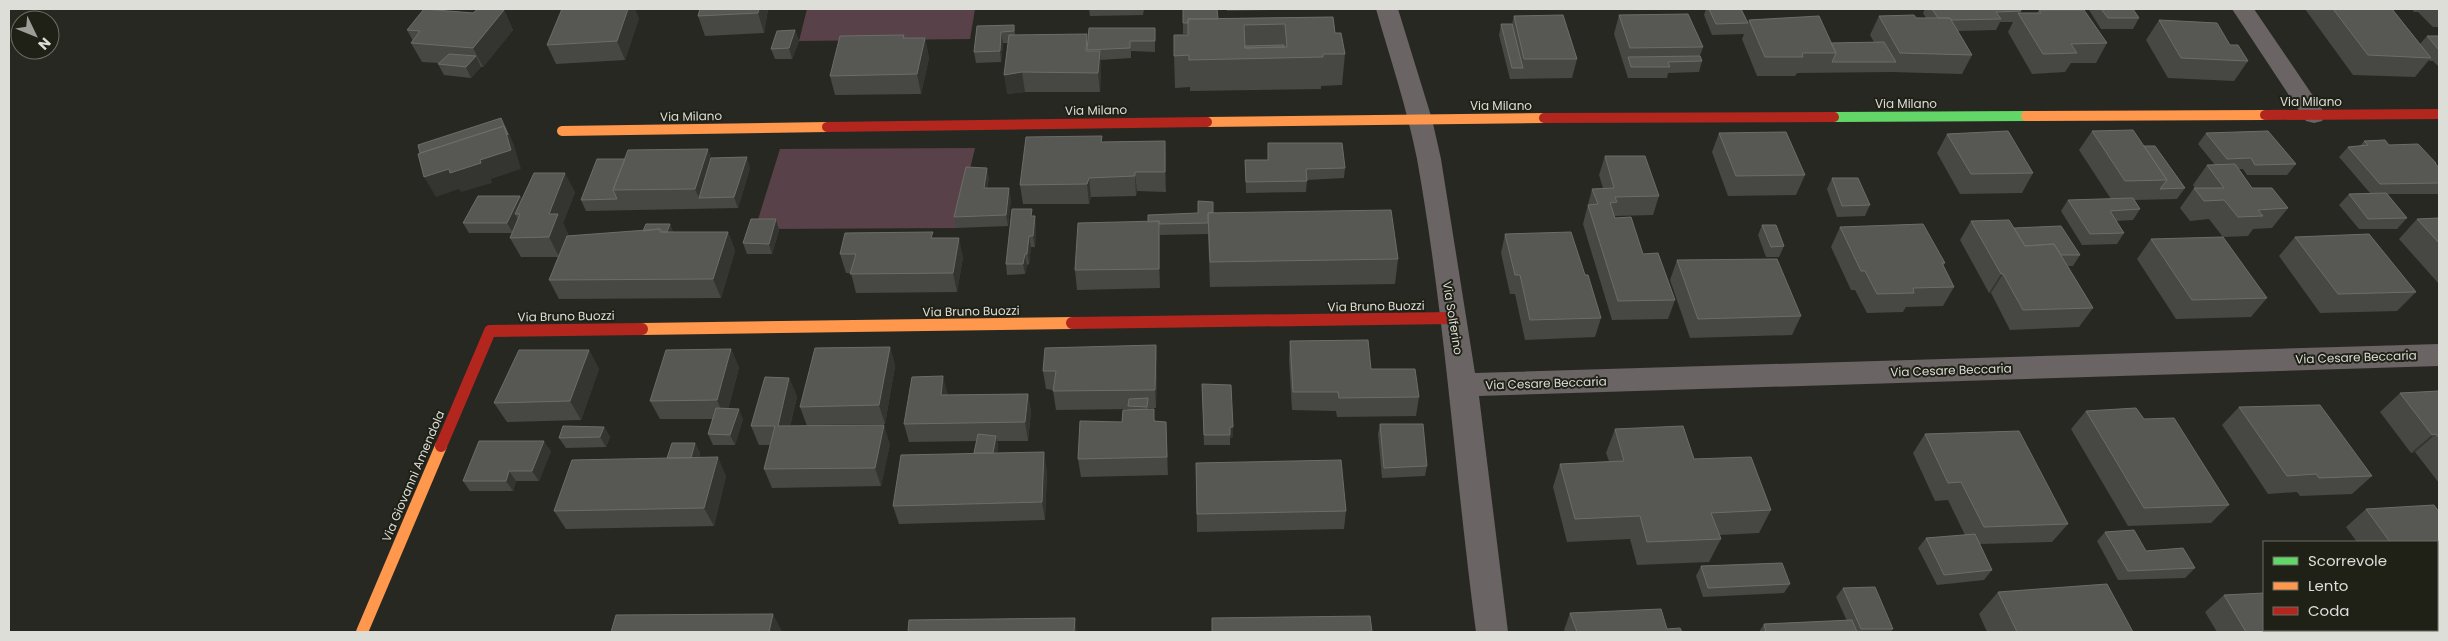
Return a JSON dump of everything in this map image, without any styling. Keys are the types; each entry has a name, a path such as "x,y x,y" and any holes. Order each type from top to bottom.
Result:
{"street":[{"name":"Via Solferino","path":"1387,9 1420,120 1429,159 1463,385 1492,632"},
{"path":"2243,9 2314,115"},
{"name":"Via Milano","path":"562,131 1420,120 2439,114"},
{"name":"Via Bruno Buozzi","path":"490,331 1452,318"},
{"name":"Via Giovanni Amendola","path":"362,632 490,331"},
{"name":"Via Cesare Beccaria","path":"1463,385 2439,355"}],"shaded area":[{"path":"807,9 975,9 970,39 799,41"},
{"path":"975,148 956,228 755,229 780,149"}],"building":[{"path":"424,9 473,13 478,9 504,10 473,48 411,43 420,31 407,30"},
{"path":"562,9 628,9 617,41 547,45"},
{"path":"700,9 759,9 758,13 698,16"},
{"path":"1183,9 1217,9 1218,19 1188,19 1188,23 1183,23"},
{"path":"1709,9 1741,9 1748,23 1716,24"},
{"path":"1932,9 2020,9 2021,11 1996,12 2001,19 1952,20 1950,18 1938,18"},
{"path":"2101,9 2133,9 2139,18 2108,18"},
{"path":"2333,9 2392,9 2431,58 2368,55"},
{"path":"2039,10 2084,10 2107,43 2071,44 2077,53 2043,54 2018,13 2041,13"},
{"path":"1688,14 1703,47 1630,48 1619,15"},
{"path":"1563,15 1577,59 1524,59 1514,16"},
{"path":"1914,15 1916,18 1950,18 1972,55 1900,53 1879,16"},
{"path":"1819,16 1836,53 1802,53 1803,57 1765,57 1749,20"},
{"path":"1333,17 1335,33 1341,33 1345,54 1323,54 1323,57 1189,60 1189,55 1174,56 1174,35 1188,35 1188,19","holes":["1285,24 1287,47 1245,48 1244,25"]},
{"path":"2159,20 2217,23 2230,45 2238,45 2248,61 2181,58"},
{"path":"1501,24 1512,24 1523,68 1512,68"},
{"path":"1014,25 1014,31 1001,32 1000,51 974,52 977,26"},
{"path":"1089,28 1155,28 1155,41 1130,41 1130,48 1087,50"},
{"path":"795,30 789,48 771,49 777,31"},
{"path":"1087,34 1086,51 1100,51 1098,73 1022,72 1004,75 1009,35"},
{"path":"904,35 903,38 925,38 917,74 830,76 840,36"},
{"path":"2427,36 2439,36 2439,50"},
{"path":"1884,42 1896,62 1832,62 1836,53 1831,43"},
{"path":"1284,45 1284,47 1245,48 1245,46"},
{"path":"449,54 476,56 466,67 438,64"},
{"path":"1700,56 1702,61 1668,62 1670,67 1631,67 1628,57"},
{"path":"501,118 508,135 504,126 420,153 418,145"},
{"path":"504,126 511,150 480,160 481,163 450,173 449,169 424,177 418,154"},
{"path":"2133,130 2167,180 2125,181 2092,131"},
{"path":"2008,131 2033,173 1971,174 1947,134"},
{"path":"2268,131 2296,164 2255,165 2251,158 2227,159 2206,133"},
{"path":"1786,132 1805,175 1736,176 1719,133"},
{"path":"1102,136 1101,142 1165,141 1165,172 1135,172 1135,176 1089,178 1087,184 1020,185 1026,137"},
{"path":"2385,140 2389,145 2418,144 2439,168 2439,183 2380,184 2348,147 2368,145 2364,141"},
{"path":"1268,143 1342,143 1345,168 1306,169 1307,181 1246,182 1245,160 1268,160"},
{"path":"2144,146 2155,146 2185,188 2160,189 2167,180"},
{"path":"708,149 695,189 613,190 628,150"},
{"path":"1605,156 1645,156 1659,196 1615,197 1617,202 1610,203 1615,218 1631,217 1643,254 1658,253 1675,300 1618,301 1588,205 1598,204 1592,189 1614,188"},
{"path":"747,157 734,197 699,198 711,158"},
{"path":"597,159 625,159 613,190 617,199 581,200"},
{"path":"2235,164 2252,188 2272,188 2288,208 2258,210 2263,216 2238,217 2224,200 2204,201 2194,188 2224,188 2207,165"},
{"path":"966,167 987,168 984,188 1009,188 1006,215 954,217"},
{"path":"534,173 565,173 549,214 558,214 549,237 510,238 520,214 515,214"},
{"path":"1832,178 1858,178 1870,205 1842,206"},
{"path":"2386,193 2407,218 2368,219 2349,194"},
{"path":"478,196 520,196 507,223 463,223"},
{"path":"2133,198 2140,209 2110,211 2124,233 2090,234 2068,200"},
{"path":"1198,201 1213,202 1213,212 1208,213 1208,223 1159,224 1159,221 1148,222 1148,215 1198,213"},
{"path":"1012,209 1032,209 1031,216 1035,216 1033,236 1029,236 1027,254 1025,254 1023,264 1006,264"},
{"path":"1391,210 1398,259 1210,262 1208,213"},
{"path":"2439,218 2439,243 2417,219"},
{"path":"751,219 776,219 769,244 743,243"},
{"path":"2009,220 2025,246 2054,244 2093,308 2023,310 1971,221"},
{"path":"1159,221 1159,269 1075,270 1078,223"},
{"path":"646,224 670,224 667,232 662,232 660,229 643,231"},
{"path":"1923,224 1945,263 1942,263 1954,287 1913,288 1914,293 1877,294 1865,271 1861,271 1840,227"},
{"path":"1762,225 1776,225 1784,246 1771,247"},
{"path":"2061,226 2080,255 2061,255 2054,244 2025,246 2014,228"},
{"path":"660,229 660,232 728,232 713,279 549,280 567,236"},
{"path":"933,232 931,238 959,238 953,273 850,274 856,254 840,254 845,233"},
{"path":"1571,232 1585,275 1588,275 1601,318 1530,320 1520,275 1515,275 1505,234"},
{"path":"2369,234 2416,292 2338,294 2295,237"},
{"path":"2223,237 2267,298 2192,300 2151,239"},
{"path":"1777,259 1801,316 1698,319 1677,260"},
{"path":"1368,340 1371,369 1415,369 1419,397 1339,398 1338,392 1293,392 1290,341"},
{"path":"1156,345 1155,390 1053,391 1056,371 1043,371 1045,348"},
{"path":"890,347 879,405 800,407 815,348"},
{"path":"731,349 717,400 650,401 666,350"},
{"path":"519,350 589,350 570,401 494,403"},
{"path":"943,376 941,395 1028,394 1025,422 904,424 912,377"},
{"path":"765,377 789,378 778,426 884,425 875,468 764,469 775,426 751,426"},
{"path":"1202,384 1231,385 1233,427 1230,427 1230,435 1204,435"},
{"path":"2439,391 2439,438 2436,434 2432,435 2400,393"},
{"path":"1148,398 1147,407 1128,406 1129,399"},
{"path":"2320,405 2372,476 2319,478 2316,474 2287,476 2239,407"},
{"path":"716,408 739,409 730,435 708,434"},
{"path":"2136,408 2144,419 2174,418 2229,505 2144,508 2086,411"},
{"path":"1154,409 1154,421 1166,422 1167,457 1078,459 1080,421 1122,422 1123,410"},
{"path":"1380,424 1423,424 1427,466 1384,468"},
{"path":"563,426 604,427 600,437 559,438"},
{"path":"1683,426 1694,459 1751,457 1771,510 1711,513 1721,539 1647,542 1640,516 1575,519 1560,464 1624,461 1615,429"},
{"path":"2019,431 2068,524 1984,527 1961,482 1948,483 1925,434"},
{"path":"978,434 996,436 993,453 974,453"},
{"path":"479,441 544,441 532,471 509,471 506,481 463,481"},
{"path":"672,443 695,443 691,458 667,458"},
{"path":"1044,452 1042,502 893,506 901,455"},
{"path":"718,457 704,508 554,511 572,460"},
{"path":"1341,460 1346,511 1197,514 1196,463"},
{"path":"2434,505 2439,512 2439,567 2438,541 2389,541 2366,509"},
{"path":"2134,530 2146,551 2183,548 2195,568 2128,571 2105,532"},
{"path":"1975,534 1992,570 1944,575 1926,538"},
{"path":"1782,563 1790,584 1708,588 1701,566"},
{"path":"2107,584 2133,632 2017,632 1998,592"},
{"path":"1875,587 1893,629 1861,629 1843,588"},
{"path":"2263,593 2263,631 2357,632 2246,632 2224,595"},
{"path":"2438,608 2439,632 2410,631 2438,631"},
{"path":"1661,609 1667,629 1680,628 1682,632 1577,632 1570,613"},
{"path":"773,614 769,632 611,632 616,615"},
{"path":"1370,616 1372,632 1212,632 1212,618"},
{"path":"1075,618 1074,632 908,632 909,620"},
{"path":"1852,620 1857,632 1766,632 1764,624"}],"traffic: fast":[{"path":"1834,117 2026,116"}],"traffic: slow":[{"path":"2026,116 2265,115"},
{"path":"1207,122 1544,118"},
{"path":"562,131 827,127"},
{"path":"642,329 1072,323"},
{"path":"362,632 441,446"}],"traffic: jam":[{"path":"2265,115 2439,114"},
{"path":"1544,118 1834,117"},
{"path":"827,127 1207,122"},
{"path":"1072,323 1452,318"},
{"path":"441,446 490,331 642,329"}]}
